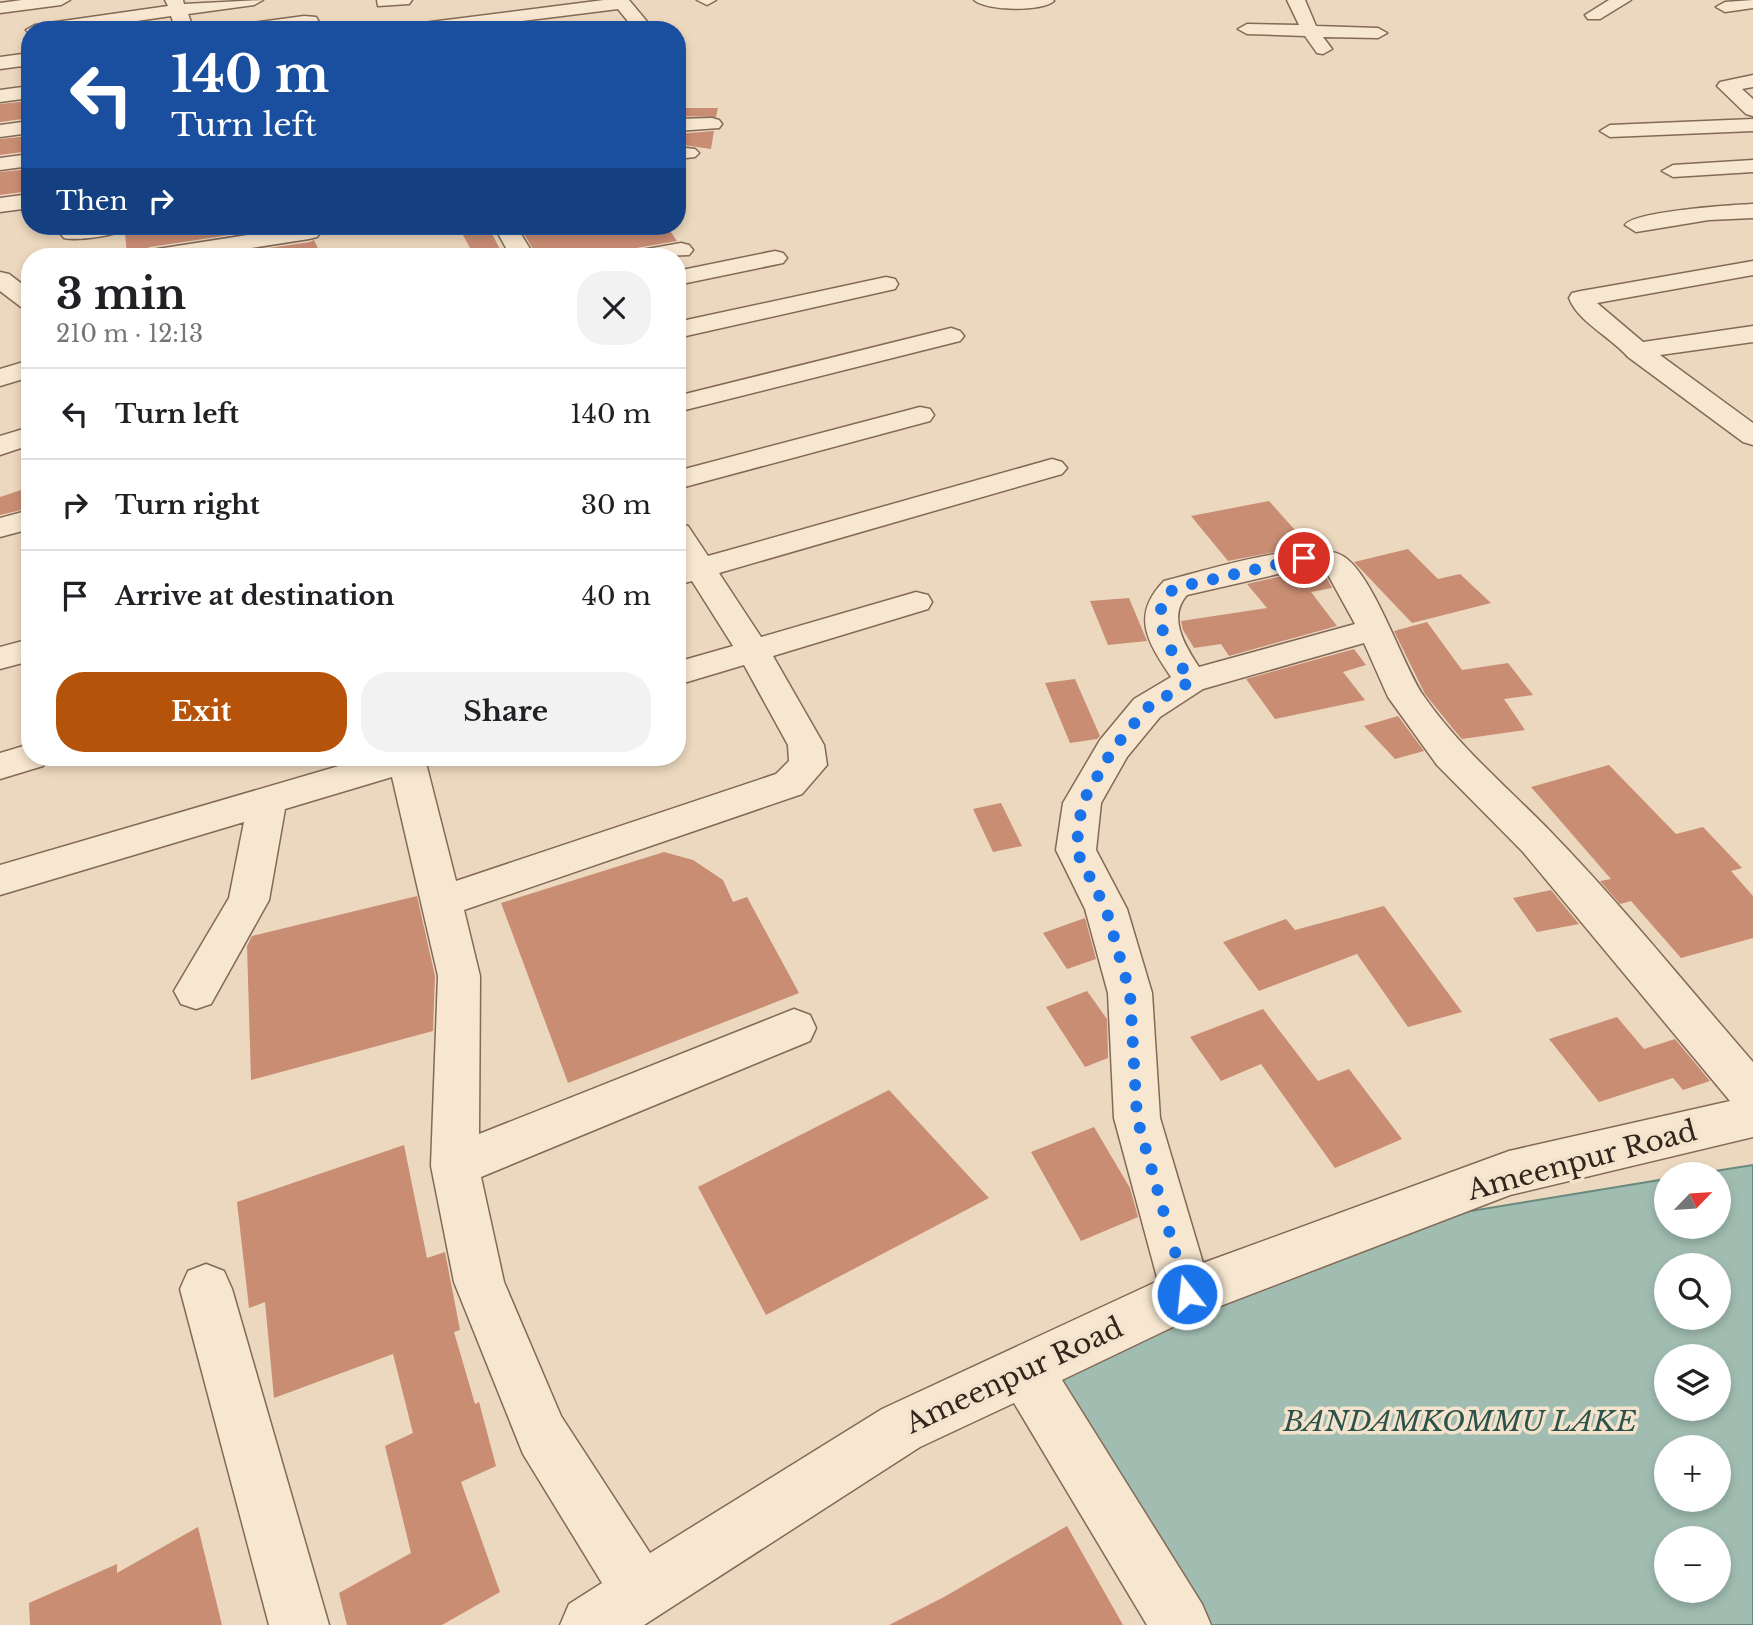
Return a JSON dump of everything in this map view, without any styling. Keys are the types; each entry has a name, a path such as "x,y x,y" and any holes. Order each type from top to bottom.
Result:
{"street":[{"path":"0,8 61,0"},
{"path":"85,21 176,5 254,0"},
{"path":"384,2 403,0"},
{"path":"983,0 1014,4 1066,1"},
{"path":"473,21 621,1 638,21"},
{"path":"1725,6 1753,3"},
{"path":"1298,5 1325,12"},
{"path":"1298,5 1323,49"},
{"path":"1247,29 1378,33"},
{"path":"0,63 21,60"},
{"path":"1753,81 1727,86 1753,110"},
{"path":"0,96 21,93"},
{"path":"686,125 712,124"},
{"path":"1610,131 1753,125"},
{"path":"0,131 21,128"},
{"path":"0,164 21,161"},
{"path":"1674,171 1753,166"},
{"path":"0,205 21,202"},
{"path":"1636,225 1709,214 1753,211"},
{"path":"224,248 293,235"},
{"path":"686,276 775,258"},
{"path":"1748,427 1637,351 1623,335 1584,305 1581,298 1753,268"},
{"path":"686,328 886,284"},
{"path":"1637,351 1753,334"},
{"path":"686,402 951,336"},
{"path":"0,378 21,371"},
{"path":"686,478 920,415"},
{"path":"0,446 21,438"},
{"path":"441,902 789,784 808,765 806,745 753,651 689,572 1052,468"},
{"path":"0,528 21,522"},
{"path":"1191,681 1164,639 1160,618 1167,594 1175,588 1304,558 1326,560 1339,567 1375,629 1406,697 1450,757 1537,842 1753,1095"},
{"path":"686,671 916,601"},
{"path":"1187,1294 1137,1118 1130,993 1106,909 1076,850 1082,803 1113,749 1147,708 1191,681 1375,629"},
{"path":"0,658 21,652"},
{"path":"0,766 21,760"},
{"path":"0,880 380,766"},
{"path":"409,766 459,975 460,1026 455,1079 454,1166 479,1282 542,1435 641,1592"},
{"path":"196,991 249,900 267,800"},
{"path":"454,1166 794,1028"},
{"name":"Ameenpur Road","path":"590,1625 901,1428 1187,1294 1509,1173 1753,1115"},
{"path":"206,1289 299,1625"},
{"path":"1024,1369 1181,1625"}],"water":[{"name":"BANDAMKOMMU LAKE","path":"1753,1165 1753,1625 1211,1625 1024,1369 1361,1229 1654,1181 1654,1239 1731,1239 1731,1168"}],"building":[{"path":"21,102 21,119 0,122 0,104"},
{"path":"686,108 718,108 716,117 686,116"},
{"path":"714,131 711,149 686,145 686,133"},
{"path":"21,137 21,152 0,155 0,139"},
{"path":"21,170 21,192 0,195 0,172"},
{"path":"125,235 230,235 147,248 126,248"},
{"path":"463,235 493,235 499,248 470,248"},
{"path":"524,235 673,235 677,241 636,248 532,248"},
{"path":"314,240 318,248 270,248"},
{"path":"21,490 21,510 0,515 0,497"},
{"path":"1269,501 1311,548 1228,561 1191,516"},
{"path":"1408,549 1438,579 1460,574 1491,603 1412,623 1354,562"},
{"path":"1304,571 1325,575 1332,588 1311,592 1337,626 1229,656 1221,644 1194,648 1183,630 1181,621 1267,608 1247,584"},
{"path":"1129,598 1147,641 1108,645 1090,601"},
{"path":"1427,622 1462,670 1508,663 1533,695 1504,699 1525,730 1462,739 1425,694 1394,631"},
{"path":"1354,649 1366,665 1343,672 1365,700 1275,719 1246,679"},
{"path":"1075,679 1100,736 1097,739 1070,743 1045,683"},
{"path":"1398,716 1424,751 1395,759 1364,726"},
{"path":"1609,765 1676,834 1703,827 1742,868 1731,871 1753,896 1753,938 1681,958 1631,901 1620,904 1600,881 1611,879 1531,787"},
{"path":"1001,803 1022,846 993,852 973,809"},
{"path":"664,852 693,860 723,880 733,902 747,897 799,993 568,1083 501,903"},
{"path":"1551,890 1579,924 1537,932 1513,898"},
{"path":"417,896 435,976 433,1031 251,1080 247,946 252,936"},
{"path":"1384,906 1462,1012 1408,1027 1357,954 1259,991 1223,942 1286,919 1295,930"},
{"path":"1085,918 1096,959 1067,969 1043,933"},
{"path":"1087,991 1107,1019 1108,1058 1085,1067 1046,1007"},
{"path":"1263,1009 1318,1081 1349,1069 1402,1139 1335,1168 1261,1064 1221,1081 1190,1037"},
{"path":"1617,1017 1644,1049 1675,1039 1710,1081 1683,1090 1673,1078 1599,1102 1549,1039"},
{"path":"889,1090 989,1198 766,1315 698,1187"},
{"path":"1094,1127 1130,1188 1138,1217 1081,1241 1031,1152"},
{"path":"404,1145 427,1258 445,1252 460,1330 454,1332 475,1404 479,1402 496,1466 461,1482 500,1592 442,1625 347,1625 339,1593 411,1553 385,1446 413,1433 393,1354 274,1398 265,1302 249,1308 237,1202"},
{"path":"1067,1526 1123,1625 889,1625 944,1597"},
{"path":"198,1527 222,1625 30,1625 29,1603 117,1564 117,1573"}],"route":[{"path":"1187,1294 1137,1118 1130,993 1106,909 1076,850 1082,803 1113,749 1147,708 1191,681 1164,639 1160,618 1167,594 1175,588 1304,558"}]}
